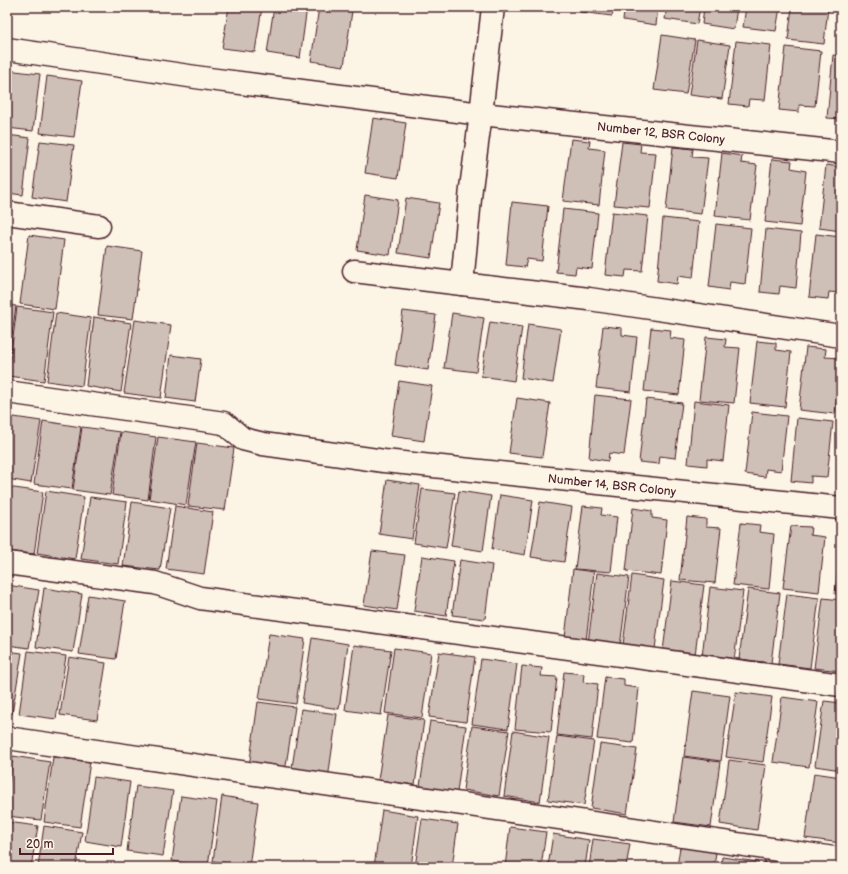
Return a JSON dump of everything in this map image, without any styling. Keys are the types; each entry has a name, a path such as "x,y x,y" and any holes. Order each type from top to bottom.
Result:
{"street":[{"path":"462,284 471,188 493,7"},
{"name":"Number 12, BSR Colony","path":"7,49 209,79 481,114 841,152"},
{"path":"7,213 98,226"},
{"path":"354,271 589,299 841,336"},
{"name":"Number 14, BSR Colony","path":"7,392 224,423 243,439 263,444 384,461 841,508"},
{"path":"7,563 155,583 200,598 841,685"},
{"path":"7,738 841,859"}],"building":[{"path":"229,7 262,7 255,52 222,48"},
{"path":"274,7 307,7 300,58 267,53"},
{"path":"319,7 352,11 344,66 311,61"},
{"path":"580,7 614,7 612,16 580,12"},
{"path":"625,7 658,7 656,25 623,20"},
{"path":"667,7 700,7 697,24 665,19"},
{"path":"704,7 737,7 734,29 702,24"},
{"path":"746,7 780,7 776,31 743,27"},
{"path":"792,7 828,7 824,44 788,40"},
{"path":"841,14 841,46 837,45"},
{"path":"662,35 695,40 686,94 654,90"},
{"path":"697,40 730,45 722,99 689,95"},
{"path":"736,41 771,45 765,100 749,99 748,106 729,104"},
{"path":"786,47 821,51 815,106 799,105 799,112 779,110"},
{"path":"833,55 841,56 841,119 827,118"},
{"path":"7,70 40,74 33,131 7,128"},
{"path":"47,76 82,81 74,137 40,133"},
{"path":"373,118 406,123 398,178 365,173"},
{"path":"7,135 30,138 23,195 7,193"},
{"path":"571,139 590,141 589,148 605,150 599,205 563,201"},
{"path":"40,141 74,145 66,202 32,197"},
{"path":"622,142 641,144 640,152 656,153 650,208 614,205"},
{"path":"673,147 693,149 692,157 708,158 701,214 666,210"},
{"path":"722,153 742,156 741,163 757,165 750,220 715,216"},
{"path":"772,159 792,161 791,168 806,171 800,226 765,222"},
{"path":"826,165 841,167 841,231 819,228"},
{"path":"365,195 398,200 390,255 357,250"},
{"path":"406,198 439,203 431,258 398,253"},
{"path":"512,202 548,206 542,261 527,259 525,267 506,265"},
{"path":"563,209 598,213 592,269 576,267 575,274 556,272"},
{"path":"612,212 648,216 642,271 626,270 625,277 605,275"},
{"path":"663,218 699,222 693,278 678,276 677,284 657,281"},
{"path":"716,224 751,228 745,284 730,282 729,290 709,287"},
{"path":"766,229 801,233 796,288 780,286 779,294 760,292"},
{"path":"816,234 841,237 841,293 829,292 828,299 809,297"},
{"path":"29,235 64,240 55,309 20,304"},
{"path":"107,246 142,251 133,319 98,315"},
{"path":"7,305 16,306 7,370"},
{"path":"17,307 53,312 44,381 8,376"},
{"path":"403,311 436,315 428,370 395,365"},
{"path":"56,313 91,318 82,386 47,381"},
{"path":"452,313 484,318 476,372 444,368"},
{"path":"94,317 131,323 121,392 86,386"},
{"path":"135,320 171,325 161,398 124,393"},
{"path":"490,322 522,327 514,381 481,376"},
{"path":"528,324 561,329 553,383 521,378"},
{"path":"603,326 622,328 622,335 637,337 631,392 596,388"},
{"path":"651,328 671,330 670,338 685,340 679,395 644,391"},
{"path":"706,337 726,339 725,347 740,348 734,403 699,400"},
{"path":"757,341 776,343 776,350 791,352 785,407 750,403"},
{"path":"806,347 826,349 825,357 841,358 835,414 799,410"},
{"path":"171,355 201,359 195,402 166,398"},
{"path":"399,381 432,386 424,441 391,436"},
{"path":"595,395 631,399 624,455 609,453 608,461 589,458"},
{"path":"517,398 550,403 542,457 509,453"},
{"path":"646,399 682,403 675,458 660,456 659,464 639,462"},
{"path":"694,401 729,405 723,461 707,459 707,466 688,464"},
{"path":"752,412 787,416 781,471 766,469 765,477 745,474"},
{"path":"7,416 41,421 31,483 7,479"},
{"path":"797,418 833,422 827,477 811,476 811,483 791,481"},
{"path":"43,421 81,427 72,489 34,484"},
{"path":"82,427 120,432 110,495 73,490"},
{"path":"121,432 156,437 148,500 112,495"},
{"path":"158,437 196,442 186,505 149,499"},
{"path":"197,443 234,448 225,510 188,506"},
{"path":"387,480 420,485 412,539 379,534"},
{"path":"7,487 43,492 34,554 7,551"},
{"path":"422,489 455,493 446,548 414,543"},
{"path":"46,491 84,497 75,559 37,553"},
{"path":"459,491 491,496 483,551 451,546"},
{"path":"500,495 533,500 525,555 492,549"},
{"path":"90,497 127,502 118,564 81,559"},
{"path":"132,502 170,508 160,570 123,566"},
{"path":"540,502 572,507 564,562 531,557"},
{"path":"175,506 213,512 204,574 166,569"},
{"path":"583,506 602,508 601,515 617,517 611,572 575,569"},
{"path":"633,508 652,511 652,518 667,520 661,575 626,571"},
{"path":"687,517 706,519 706,527 721,528 715,583 680,580"},
{"path":"741,523 760,525 759,532 774,534 769,589 733,585"},
{"path":"791,526 811,527 810,535 825,537 819,592 783,588"},
{"path":"841,539 841,594 835,594"},
{"path":"372,551 405,555 397,610 364,605"},
{"path":"422,556 454,561 446,616 414,611"},
{"path":"460,560 492,565 485,619 452,615"},
{"path":"573,569 594,572 586,641 565,638"},
{"path":"597,573 629,577 620,647 588,643"},
{"path":"632,575 664,580 655,649 623,645"},
{"path":"672,581 704,585 695,655 663,651"},
{"path":"7,585 39,590 29,648 7,645"},
{"path":"710,587 743,591 734,661 702,657"},
{"path":"44,588 82,594 73,652 36,647"},
{"path":"748,589 780,593 771,663 739,659"},
{"path":"787,594 819,598 810,668 778,664"},
{"path":"88,595 125,601 116,659 79,654"},
{"path":"823,598 841,600 841,671 814,668"},
{"path":"269,634 305,639 296,704 259,699"},
{"path":"312,638 348,644 339,709 302,703"},
{"path":"354,645 391,650 381,715 345,710"},
{"path":"394,648 431,653 422,718 385,713"},
{"path":"7,651 22,653 12,714 7,713"},
{"path":"28,651 66,656 56,719 19,714"},
{"path":"439,652 475,657 466,722 429,717"},
{"path":"69,657 106,663 97,720 60,715"},
{"path":"481,659 517,664 508,729 472,724"},
{"path":"522,666 542,668 541,676 557,677 551,732 515,729"},
{"path":"564,672 584,674 583,682 598,684 592,739 557,735"},
{"path":"605,677 624,679 624,686 639,688 633,743 597,739"},
{"path":"693,691 730,696 721,761 684,756"},
{"path":"736,692 772,697 763,762 726,757"},
{"path":"782,697 818,702 809,767 773,762"},
{"path":"824,701 841,703 841,770 815,766"},
{"path":"258,702 295,707 285,772 249,767"},
{"path":"301,709 337,714 328,779 291,774"},
{"path":"388,715 424,720 415,785 378,780"},
{"path":"430,721 466,726 457,792 420,786"},
{"path":"472,726 509,731 499,796 463,790"},
{"path":"513,731 549,737 540,802 504,796"},
{"path":"557,736 594,741 584,805 548,800"},
{"path":"600,744 637,749 627,814 591,808"},
{"path":"13,756 50,762 41,820 7,816 7,796"},
{"path":"53,757 90,762 80,827 44,822"},
{"path":"683,757 720,762 711,827 674,822"},
{"path":"729,760 766,765 757,830 720,824"},
{"path":"814,773 841,777 841,843 805,838"},
{"path":"94,777 130,782 121,847 85,841"},
{"path":"136,786 173,791 163,856 127,851"},
{"path":"181,796 217,801 208,866 172,861"},
{"path":"222,796 258,802 249,867 213,861"},
{"path":"382,810 418,816 411,867 374,867"},
{"path":"422,819 458,824 452,867 415,867"},
{"path":"7,822 38,826 31,867 7,867"},
{"path":"44,826 82,832 76,867 38,867"},
{"path":"510,827 546,832 541,867 505,867"},
{"path":"553,834 589,840 585,867 548,867"},
{"path":"593,839 630,844 626,867 589,867"},
{"path":"680,847 716,852 714,867 677,867"},
{"path":"722,857 758,862 758,867 721,867"},
{"path":"765,857 802,862 801,867 764,867"}]}
